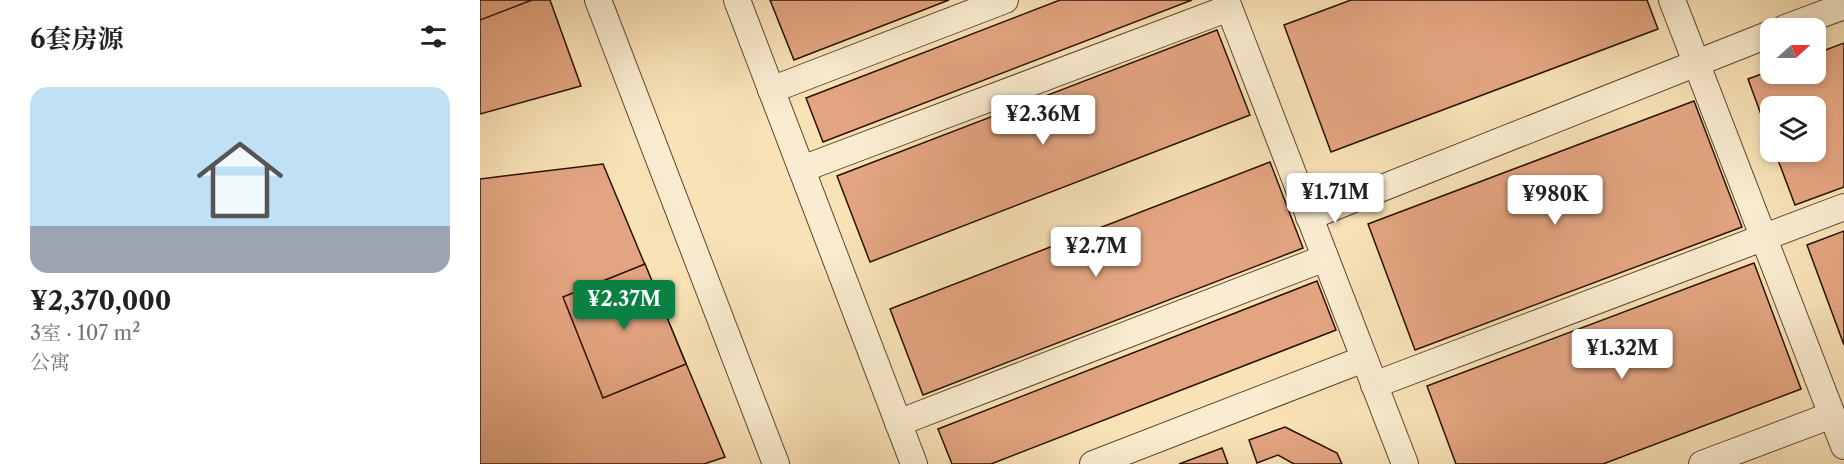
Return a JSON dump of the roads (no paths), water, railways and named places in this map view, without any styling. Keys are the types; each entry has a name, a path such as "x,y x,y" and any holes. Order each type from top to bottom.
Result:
{"street":[{"path":"598,0 776,464"},
{"path":"737,0 914,464"},
{"path":"771,90 1005,0"},
{"path":"1672,0 1844,446"},
{"path":"802,170 1227,4 1404,464"},
{"path":"1812,18 1844,6"},
{"path":"1309,217 1760,38"},
{"path":"1374,385 1844,207"},
{"path":"898,423 1325,258"},
{"path":"1093,464 1364,359"},
{"path":"1702,464 1832,415"}]}
